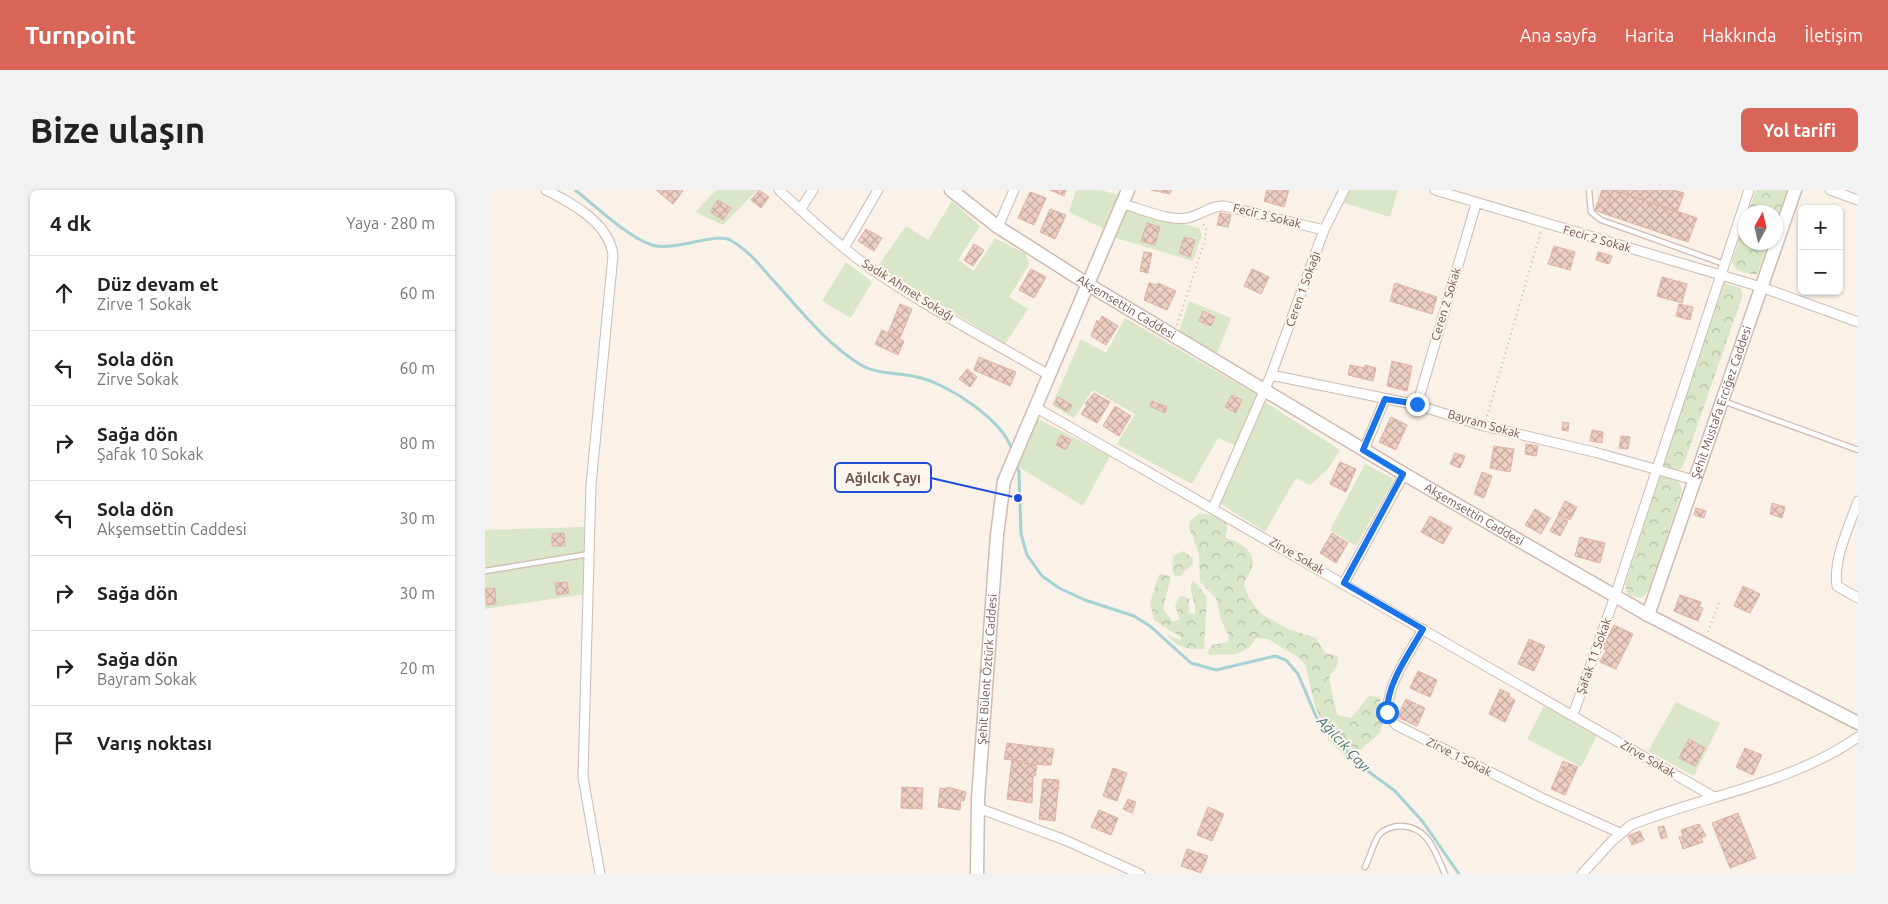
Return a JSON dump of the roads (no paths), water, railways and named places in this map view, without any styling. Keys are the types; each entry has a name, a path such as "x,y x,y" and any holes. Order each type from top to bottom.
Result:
{"street":[{"path":"546,190 591,220 607,237 612,247 612,277 591,486 583,777 601,874"},
{"name":"Sadık Ahmet Sokağı","path":"779,190 844,248 907,292 1049,375"},
{"path":"800,210 813,190"},
{"path":"844,248 878,190"},
{"name":"Akşemsettin Caddesi","path":"951,190 998,227 1089,285 1403,474 1648,615 1858,723"},
{"path":"998,227 1014,190"},
{"path":"1035,407 1089,285 1128,190"},
{"name":"Ceren 1 Sokağı","path":"1213,508 1271,374 1324,230 1344,190"},
{"name":"Fecir 2 Sokak","path":"1435,190 1543,224 1720,274 1858,322"},
{"name":"Şafak 11 Sokak","path":"1573,715 1615,596 1655,469 1749,190"},
{"name":"Şehit Mustafa Erciğez Caddesi","path":"1648,615 1795,190"},
{"path":"1830,190 1858,200"},
{"name":"Fecir 3 Sokak","path":"1123,204 1177,219 1198,215 1217,206 1224,206 1324,230"},
{"name":"Ceren 2 Sokak","path":"1417,404 1476,204"},
{"name":"Bayram Sokak","path":"1271,374 1385,399 1417,404 1484,426 1694,480"},
{"path":"1363,450 1385,399"},
{"name":"Şehit Bülent Öztürk Caddesi","path":"977,874 978,808 1001,494 1008,466 1023,437 1035,407"},
{"name":"Zirve Sokak","path":"1035,407 1714,797"},
{"path":"1344,583 1403,474"},
{"path":"1858,501 1842,549 1835,578 1837,586 1858,598"},
{"name":"Zirve 1 Sokak","path":"1423,629 1389,696 1387,712 1389,719 1395,725 1457,757 1620,833"},
{"path":"1582,874 1620,833 1647,819 1790,773 1824,757 1858,737"},
{"path":"978,808 1065,840 1140,874"}],"lane":[{"path":"1589,190 1591,212 1601,220 1724,264"},
{"path":"1721,401 1858,450"},
{"path":"485,571 589,554"},
{"path":"1365,868 1379,835 1391,828 1404,826 1421,831 1427,837 1445,874"}],"waterway":[{"name":"Ağılcık Çayı","path":"575,190 622,228 652,245 671,246 715,238 730,240 753,258 813,325 848,356 867,368 917,377 958,395 986,415 998,427 1007,438 1012,450"},
{"name":"Ağılcık Çayı","path":"1016,463 1019,472 1021,534 1027,555 1042,576 1059,588 1085,600 1134,616 1150,626 1191,663 1216,670 1275,656 1286,660 1298,674 1318,721 1361,766 1395,791 1423,822 1459,874"}],"place":[{"name":"Ağılcık Çayı","path":"1018,498"}]}
